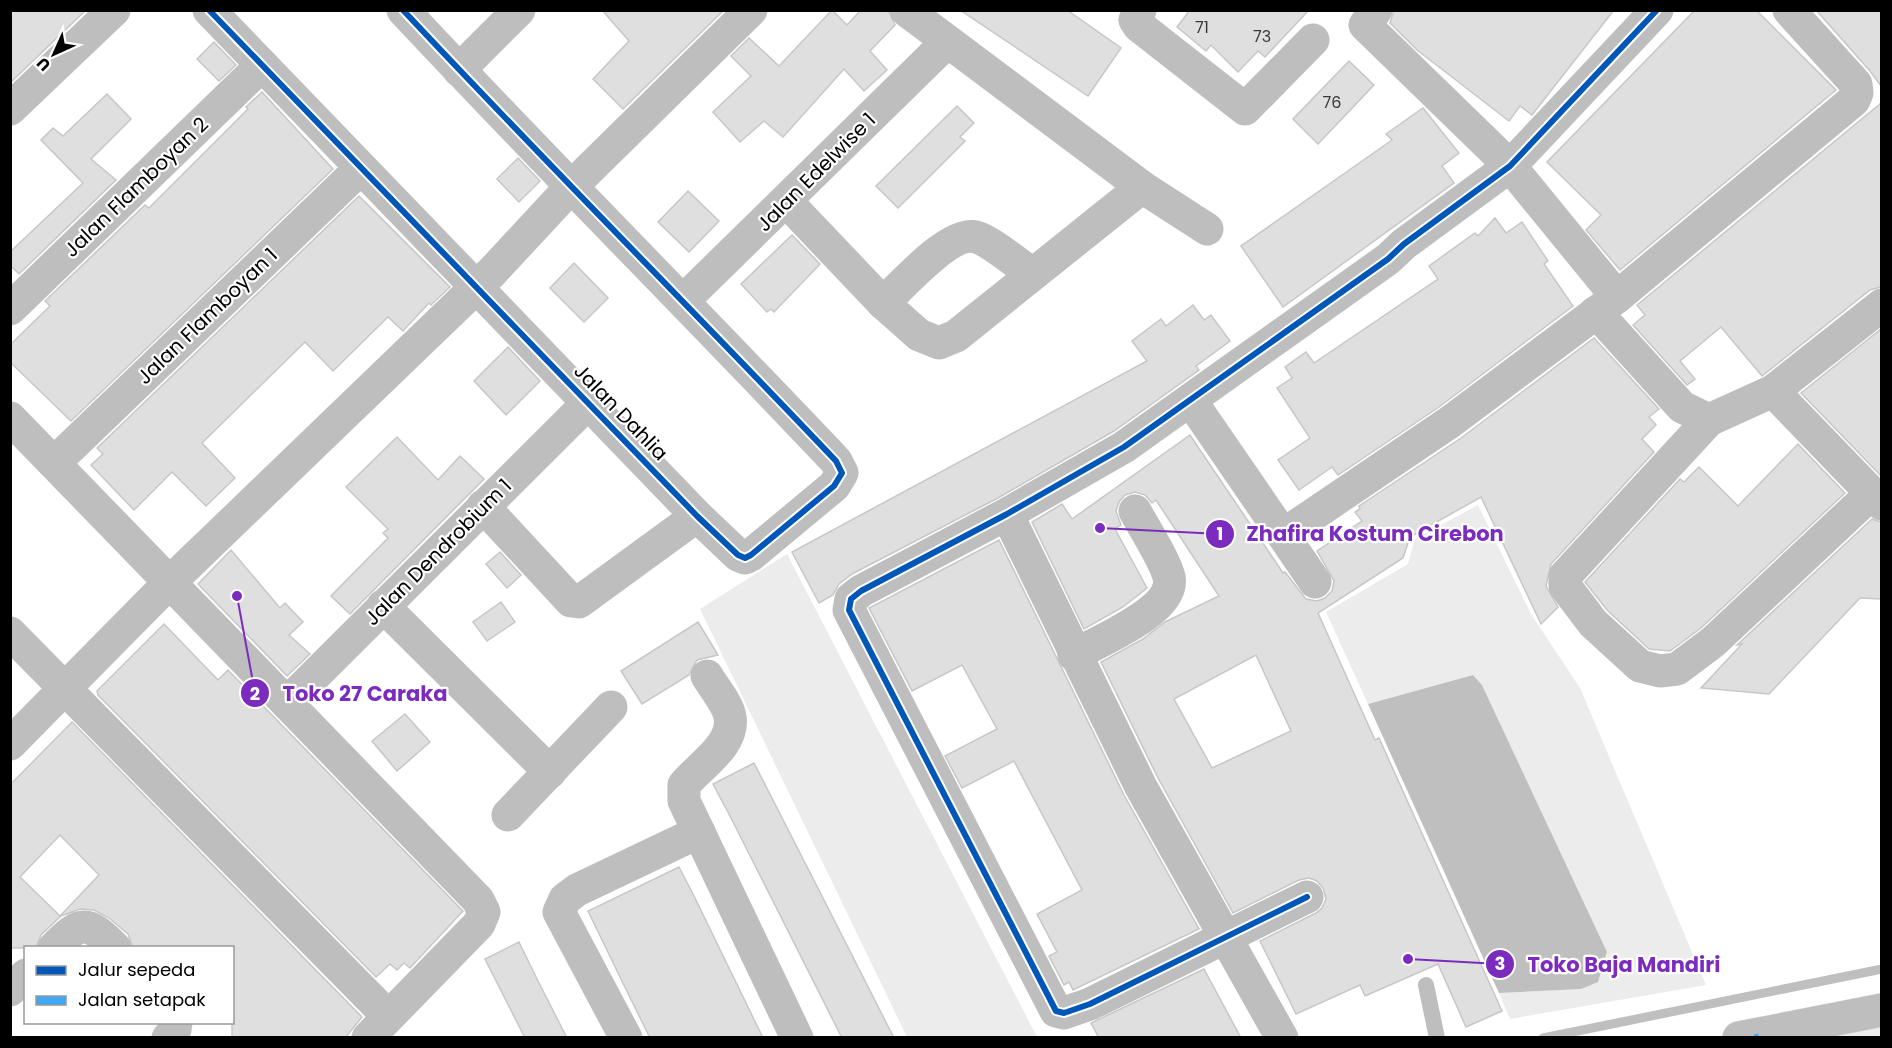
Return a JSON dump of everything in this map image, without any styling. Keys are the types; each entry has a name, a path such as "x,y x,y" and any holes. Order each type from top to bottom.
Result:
{"street":[{"path":"10,109 114,10"},
{"name":"Jalan Dahlia","path":"209,10 360,170 477,286 697,516 738,555 745,558 834,486 842,473 836,461 684,300"},
{"path":"403,10 570,188 684,300"},
{"path":"459,70 519,10"},
{"path":"10,744 170,582 477,286 570,188 752,10"},
{"path":"906,10 946,43 1142,187 1207,230"},
{"path":"1140,10 1135,20 1139,26 1245,109 1313,40"},
{"path":"1376,10 1365,25 1510,166 1606,305 1682,406 1709,420"},
{"path":"1308,897 1090,1004 1064,1013 1056,1011 849,610 851,599 861,591 1007,514 1124,447 1388,259 1404,244 1510,166 1657,10"},
{"path":"1283,535 1450,422 1606,305 1854,100 1857,93 1856,84 1789,10"},
{"name":"Jalan Edelwise 1","path":"684,300 787,202 946,43"},
{"name":"Jalan Flamboyan 2","path":"10,309 262,65"},
{"name":"Jalan Flamboyan 1","path":"54,463 360,170"},
{"path":"787,202 883,303 919,335 939,343 956,336 1031,273 1142,187"},
{"path":"883,303 944,248 962,237 977,237 1031,273"},
{"path":"1773,391 1876,499 1713,642 1677,669 1660,671 1640,666 1593,623 1565,585 1565,576 1709,420 1773,391 1881,305"},
{"path":"1191,401 1315,582"},
{"name":"Jalan Dendrobium 1","path":"287,703 589,402"},
{"path":"10,418 478,900 484,912 479,924 378,1027 65,687 10,633"},
{"path":"483,506 571,601 579,602 697,516"},
{"path":"1074,655 1157,609 1168,591 1168,577 1136,511"},
{"path":"1007,514 1074,655 1141,787 1282,1038"},
{"path":"383,606 550,772"},
{"path":"707,676 730,716 730,729 726,742 684,785 684,801 796,1038"},
{"path":"508,815 611,707"},
{"path":"626,1038 559,912 565,898 577,890 699,832"},
{"path":"56,946 74,928 83,926 96,928 113,946"},
{"path":"10,990 24,977"},
{"path":"1739,1038 1881,1010"},
{"path":"168,1038 175,1030 176,1024"}],"lane":[{"path":"1426,985 1437,1037"}],"shaded area":[{"path":"1478,505 1531,614 1580,688 1706,985 1510,1019 1499,993 1581,989 1605,967 1607,952 1482,685 1473,675 1368,704 1326,612 1408,564 1415,539"},
{"path":"787,554 1037,1037 907,1037 700,609"},
{"path":"1473,675 1482,685 1607,952 1598,982 1581,989 1499,993 1368,704"},
{"path":"1881,1027 1881,1037 1824,1037"}],"building":[{"path":"10,10 86,10 10,83"},
{"path":"602,10 724,10 623,109 593,79 629,41"},
{"path":"832,10 847,25 861,10 888,10 895,25 870,51 887,70 864,91 844,69 783,137 764,121 740,142 713,112 751,76 731,56 749,38 779,66"},
{"path":"960,10 1067,10 1121,48 1088,96"},
{"path":"1190,10 1309,10 1265,57 1258,51 1238,72 1211,45 1206,51 1177,27"},
{"path":"1394,10 1614,10 1532,115 1520,106 1509,121 1417,50 1390,23"},
{"path":"1695,10 1756,10 1836,90 1620,270 1586,230 1601,215 1547,162"},
{"path":"1816,10 1881,10 1881,86 1870,71"},
{"path":"214,42 236,65 219,81 197,59"},
{"path":"1349,61 1374,85 1318,144 1293,119"},
{"path":"262,92 333,169 71,421 10,362 10,345 50,306 45,301 145,205 149,208 248,109 246,107"},
{"path":"107,94 131,119 91,159 116,180 19,274 10,265 10,252 83,183 41,140 53,128 63,136"},
{"path":"1881,103 1881,287 1870,290 1762,376 1721,327 1680,361 1695,379 1687,385 1633,325 1645,315 1637,305"},
{"path":"957,106 974,123 960,137 965,141 898,208 876,186"},
{"path":"1423,108 1459,153 1442,166 1454,183 1283,307 1241,246 1392,140 1386,134"},
{"path":"518,158 540,181 519,202 497,179"},
{"path":"688,191 719,221 689,252 658,222"},
{"path":"359,196 450,287 431,305 429,303 403,331 388,317 333,371 305,342 202,443 235,478 206,506 172,472 134,510 91,465 103,454 97,448"},
{"path":"1495,218 1506,233 1522,222 1548,261 1544,264 1573,306 1439,407 1338,475 1332,467 1299,490 1278,460 1310,438 1277,388 1292,378 1285,367 1306,352 1314,363 1438,279 1429,266 1475,233 1478,236"},
{"path":"792,235 820,264 774,312 771,309 767,312 741,284"},
{"path":"574,263 608,298 584,322 550,288"},
{"path":"1193,305 1204,320 1211,315 1230,341 1196,366 1199,370 1114,431 998,498 852,574 839,584 833,595 819,603 792,552 1147,361 1132,341 1161,319 1166,326"},
{"path":"1881,329 1881,476 1801,393"},
{"path":"1594,338 1659,409 1649,417 1656,425 1642,439 1654,452 1551,564 1546,586 1558,607 1541,624 1481,497 1410,537 1403,558 1318,613 1375,740 1379,738 1502,1011 1466,1027 1438,964 1365,996 1360,985 1296,1014 1260,941 1322,908 1326,899 1323,888 1317,881 1309,878 1299,880 1233,913 1158,778 1101,662 1143,639 1165,622 1219,596 1156,500 1152,503 1145,495 1135,492 1125,495 1119,502 1116,511 1121,525 1115,529 1147,588 1123,607 1084,629 1032,522 1062,504 1072,519 1190,435 1283,573 1285,572 1306,599 1317,601 1325,598 1332,591 1334,581 1317,551 1362,521 1355,512 1360,509 1359,506 1461,438","holes":["1256,655 1291,731 1212,768 1174,699"]},
{"path":"508,347 540,381 506,415 474,381"},
{"path":"397,437 438,480 460,456 484,479 350,614 331,596 388,538 383,533 388,529 346,487"},
{"path":"1798,444 1845,493 1701,628 1670,651 1649,649 1607,610 1585,582 1680,479 1684,482 1699,467 1738,506"},
{"path":"1872,519 1881,522 1881,599 1860,598 1769,694 1701,688 1742,644 1737,645"},
{"path":"999,540 1124,795 1199,929 1073,990 1069,982 1064,985 1049,956 1057,952 1037,914 1082,890 1014,761 962,788 945,756 997,729 962,665 912,691 869,608"},
{"path":"231,550 280,608 285,603 303,622 289,635 310,654 287,676 198,584"},
{"path":"500,552 521,575 507,588 486,564"},
{"path":"501,602 515,622 487,641 473,622"},
{"path":"698,622 718,655 697,660 689,675 642,704 621,671"},
{"path":"164,624 218,680 228,670 463,911 410,968 404,963 397,970 390,964 376,977 98,695 97,691"},
{"path":"405,714 430,742 397,771 372,741"},
{"path":"72,722 362,1017 345,1038 232,1038 234,946 132,946 128,934 109,918 94,910 80,909 61,916 41,935 37,946 10,948 10,785","holes":["60,835 99,875 60,916 20,877"]},
{"path":"754,763 894,1038 842,1038 713,784"},
{"path":"679,867 763,1038 650,1038 619,975 588,911"},
{"path":"519,942 567,1038 525,1038 485,959"},
{"path":"1204,969 1241,1038 1099,1038 1091,1023"}],"waterway":[{"path":"1543,1038 1882,969"}],"marked path":[{"path":"1756,1034 1757,1038"}],"cycle path":[{"path":"209,10 697,516 738,555 745,558 751,555 834,486 842,473 836,461 403,10"},
{"path":"1307,897 1090,1004 1064,1013 1056,1011 849,610 851,599 861,591 1007,514 1124,447 1388,259 1404,244 1510,166 1657,10"}],"place":[{"name":"Zhafira Kostum Cirebon","path":"1100,528"},
{"name":"Toko 27 Caraka","path":"237,596"},
{"name":"Toko Baja Mandiri","path":"1408,959"}]}
